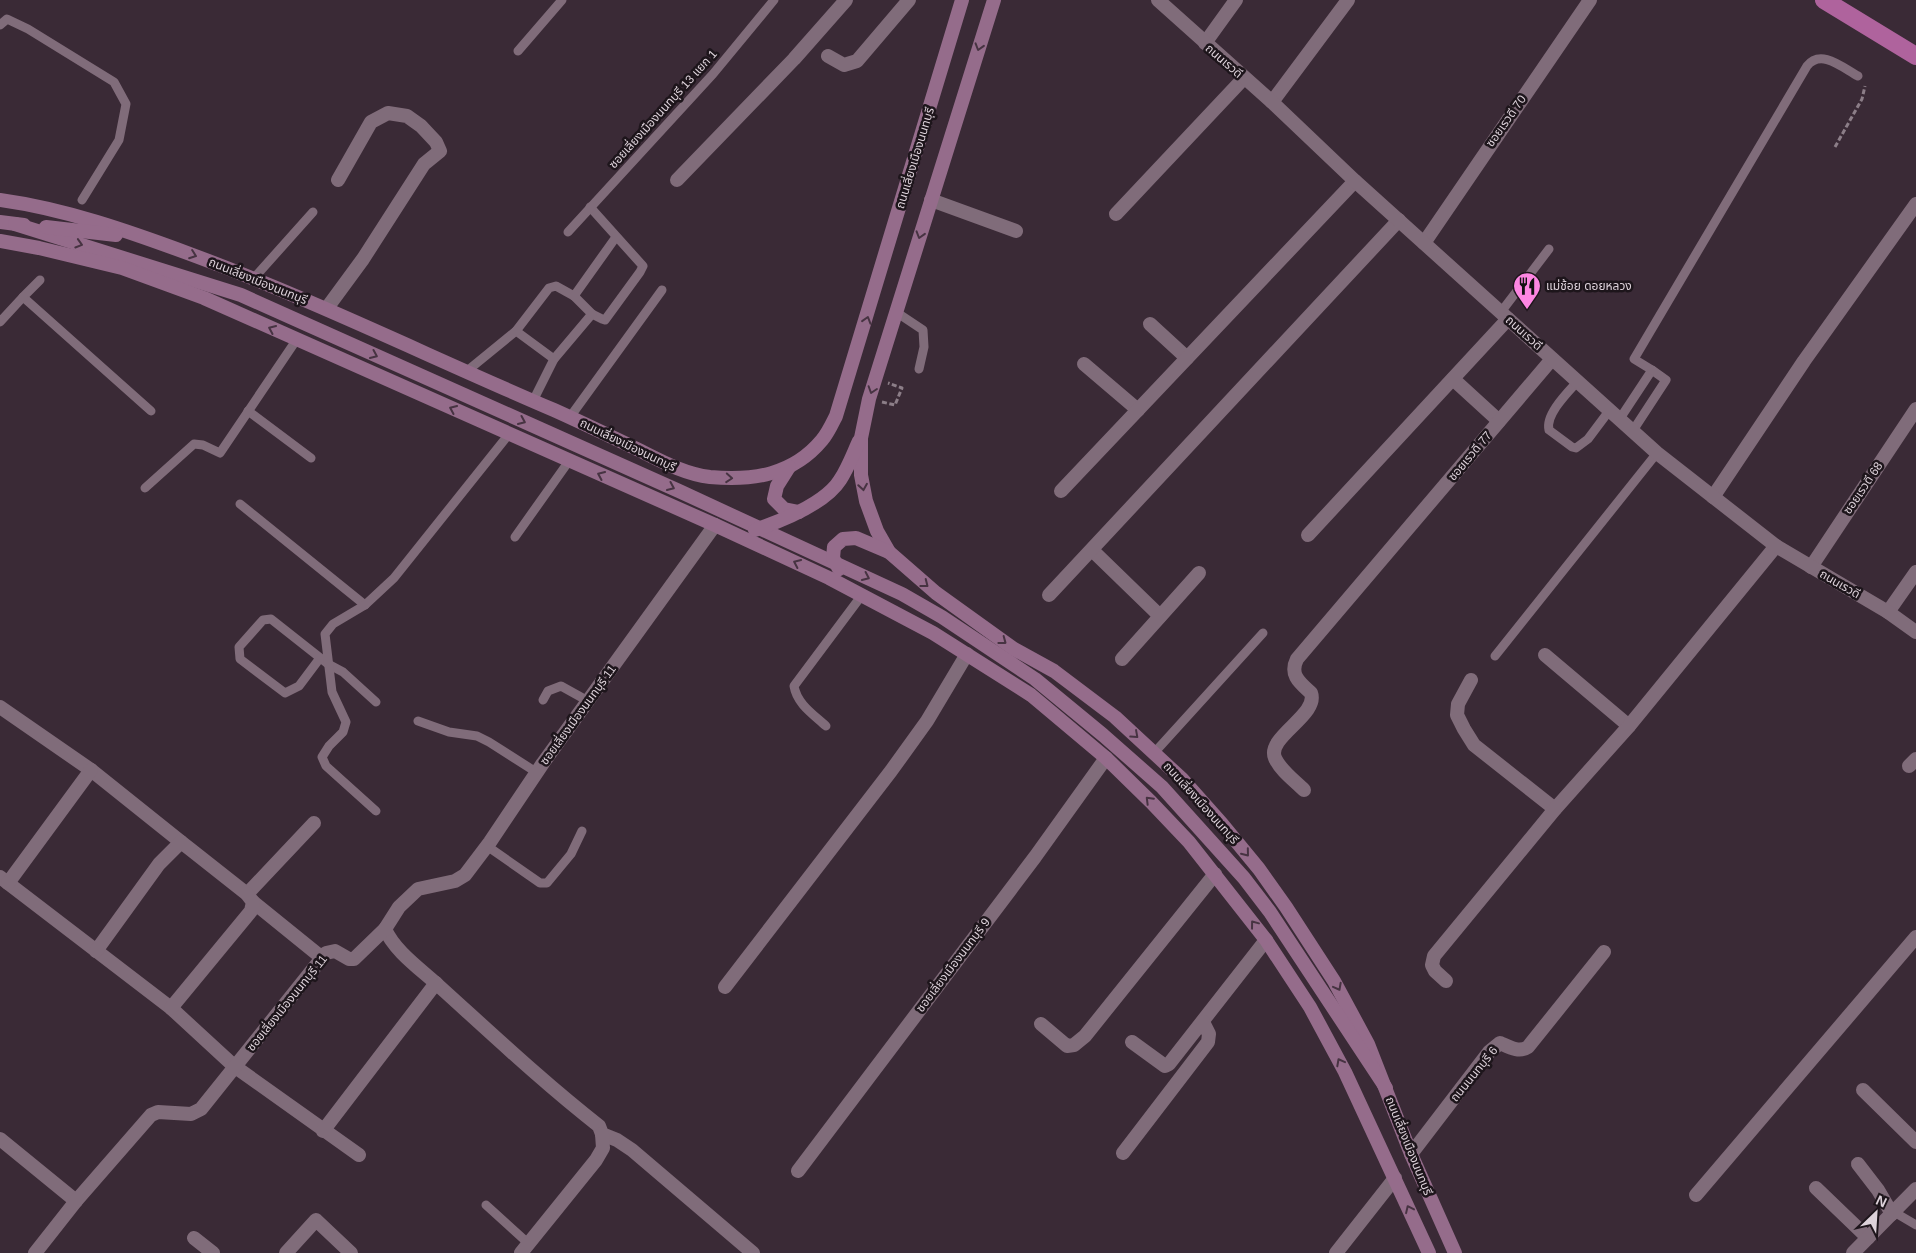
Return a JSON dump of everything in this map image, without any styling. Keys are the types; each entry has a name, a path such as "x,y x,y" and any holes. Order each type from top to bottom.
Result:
{"main road":[{"name":"ถนนเลี่ยงเมืองนนทบุรี","path":"0,200 81,217 147,238 254,278 326,308 570,417 680,470 745,479 770,474 789,467 807,455 824,439 836,416 962,0"},
{"name":"ถนนเลี่ยงเมืองนนทบุรี","path":"994,0 869,398 861,438 862,475 866,501 877,531 889,552 936,593 1014,649 1054,671 1114,717 1182,779 1259,869 1334,981 1368,1044 1411,1154 1455,1253"},
{"name":"ถนนเลี่ยงเมืองนนทบุรี","path":"0,222 147,238"},
{"path":"15,224 241,295 679,491 902,594 942,617 1027,674 1103,735 1155,781 1206,834 1270,912 1386,1088"},
{"name":"ถนนเลี่ยงเมืองนนทบุรี","path":"0,241 122,268 204,298 715,525 859,594 934,633 1031,695 1106,758 1151,802 1189,842 1266,940 1310,1007 1337,1057 1429,1253"},
{"name":"ถนนเลี่ยงเมืองนนทบุรี","path":"738,536 769,526 800,512 820,499 840,481 861,438"},
{"path":"789,467 777,486 774,499 784,509 800,512"},
{"path":"859,594 833,558 834,547 843,539 856,538 889,552"}],"street":[{"path":"677,180 794,59 846,0"},
{"path":"828,56 844,65 857,61 909,0"},
{"name":"ถนนเรวดี","path":"1158,0 1272,102 1355,181 1657,453 1776,546 1888,612 1916,632"},
{"path":"1205,43 1236,0"},
{"path":"1272,102 1348,0"},
{"name":"ซอยเรวดี 70","path":"1424,243 1590,0"},
{"path":"1116,214 1244,78"},
{"path":"326,308 363,259 424,164 440,152 436,142 421,126 407,116 388,113 371,122 338,180"},
{"path":"1061,491 1355,181"},
{"path":"931,200 1016,231"},
{"path":"1713,497 1804,361 1916,204"},
{"path":"1049,595 1399,220"},
{"path":"1308,535 1452,380 1504,316"},
{"path":"1150,324 1187,358"},
{"name":"ซอยเรวดี 77","path":"1304,790 1275,758 1274,752 1276,744 1305,713 1312,701 1312,693 1296,678 1295,663 1552,359"},
{"path":"1084,364 1138,410"},
{"path":"1452,380 1499,421"},
{"name":"ซอยเรวดี 68","path":"1811,567 1916,409"},
{"name":"ซอยเลี่ยงเมืองนนทบุรี 11","path":"34,1253 76,1201 151,1115 158,1112 191,1114 201,1109 321,958 332,950 341,953 349,959 354,959 385,929 399,907 418,890 455,881 465,875 487,846 536,772 715,525"},
{"path":"1446,981 1435,971 1432,965 1434,956 1555,809 1630,726 1776,546"},
{"path":"1092,550 1160,616"},
{"path":"1122,659 1199,572"},
{"path":"1888,612 1916,572"},
{"path":"725,987 891,771 927,721 967,654"},
{"path":"1546,655 1630,726"},
{"path":"1471,680 1458,704 1457,715 1474,745 1555,809"},
{"path":"0,707 91,770 250,898 321,958"},
{"name":"ซอยเลี่ยงเมืองนนทบุรี 9","path":"798,1171 1035,857 1106,758"},
{"path":"91,770 4,880 171,1008 234,1066 359,1155"},
{"path":"171,1008 251,911 250,898 314,823"},
{"path":"96,951 159,864 181,842"},
{"path":"1041,1024 1067,1046 1074,1045 1085,1036 1215,874"},
{"path":"385,929 388,938 403,953 599,1126 602,1134 603,1148 596,1160 525,1248"},
{"path":"1696,1195 1916,937"},
{"path":"1132,1042 1165,1066 1169,1064 1266,940"},
{"name":"ถนนนนทบุรี 6","path":"1411,1154 1493,1048 1524,1050 1528,1047 1604,952"},
{"path":"323,1131 436,983"},
{"path":"1122,1153 1208,1042 1210,1034 1203,1022"},
{"path":"1863,1090 1916,1142"},
{"path":"602,1134 617,1140 632,1150 753,1253"},
{"path":"0,1138 76,1201"},
{"path":"1858,1164 1878,1190 1892,1214"},
{"path":"1336,1253 1395,1178"},
{"path":"1816,1188 1868,1238"},
{"path":"1853,1253 1916,1190"},
{"path":"286,1253 316,1220 352,1253"},
{"path":"194,1238 213,1253"}],"lane":[{"path":"518,51 562,0"},
{"name":"ซอยเลี่ยงเมืองนนทบุรี 13 แยก 1","path":"568,232 714,74 774,0"},
{"path":"0,25 7,19 28,29 86,64 114,82 126,104 119,140 82,200"},
{"path":"1632,432 1666,380 1634,359 1807,66 1814,59 1825,58 1858,76"},
{"path":"467,371 516,331 549,288 556,286 574,296 592,314 605,320 643,266 590,208"},
{"path":"254,278 313,212"},
{"path":"574,296 616,237"},
{"path":"1504,316 1549,248"},
{"path":"0,322 40,280"},
{"path":"570,417 662,290"},
{"path":"23,297 151,411"},
{"path":"896,312 922,330 924,347 919,369"},
{"path":"532,401 554,359 592,314"},
{"path":"516,331 554,359"},
{"path":"145,488 194,444 203,445 220,453 296,339"},
{"path":"1577,382 1558,404 1548,422 1549,430 1567,444 1576,448 1614,416 1652,370"},
{"path":"248,411 311,458"},
{"path":"376,811 326,766 322,757 329,746 343,732 346,722 332,692 324,661 325,634 333,624 365,605 394,578 509,434"},
{"path":"1495,656 1657,453"},
{"path":"515,537 569,461"},
{"path":"240,504 365,605"},
{"path":"826,726 804,707 796,696 794,686 859,594"},
{"path":"324,661 299,686 285,693 240,659 239,647 263,620 271,619 324,661 343,672 376,702"},
{"path":"1154,753 1184,722 1263,632"},
{"path":"543,700 548,691 561,686 588,701"},
{"path":"418,721 449,732 477,736 536,772"},
{"path":"487,846 540,883 547,883 571,854 582,831"},
{"path":"486,1205 525,1248"},
{"path":"1892,1214 1916,1225"}],"path":[{"path":"1835,146 1862,99 1865,84 1863,79 1858,76"},
{"path":"895,405 902,388"}],"waterway":[{"path":"1824,0 1916,56"}],"place":[{"name":"แม่ช้อย ดอยหลวง","path":"1527,310"}]}
